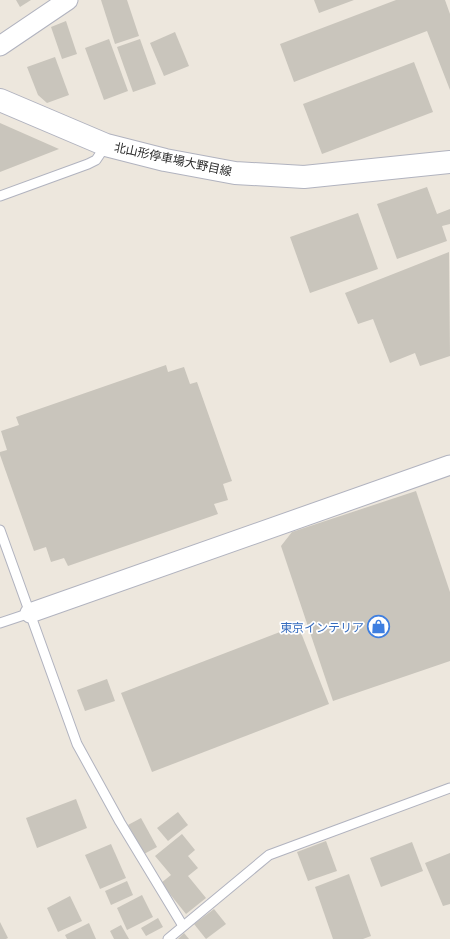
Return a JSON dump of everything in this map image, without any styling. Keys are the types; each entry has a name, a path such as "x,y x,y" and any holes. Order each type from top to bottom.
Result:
{"main road":[{"name":"北山形停車場大野目線","path":"0,100 106,145 165,160 235,173 304,177 450,162"}],"street":[{"path":"0,46 68,0"},
{"path":"30,613 450,465"}],"lane":[{"path":"0,196 88,164 96,160 106,145"},
{"path":"0,530 77,744 120,822 183,926"},
{"path":"0,623 30,613"},
{"path":"168,939 269,855 450,788"}],"building":[{"path":"16,0 31,0 20,7"},
{"path":"101,0 127,0 139,36 115,44"},
{"path":"314,0 354,0 319,13"},
{"path":"396,0 445,0 450,14 450,90 427,31 294,82 280,44"},
{"path":"66,21 77,54 62,59 51,27"},
{"path":"175,32 189,66 164,76 150,43"},
{"path":"109,39 128,91 104,100 85,48"},
{"path":"140,39 156,84 133,92 117,47"},
{"path":"55,57 69,95 47,103 38,95 27,67"},
{"path":"414,62 433,112 322,154 303,104"},
{"path":"0,123 59,149 0,172"},
{"path":"427,187 437,214 450,209 450,224 442,226 447,241 397,259 377,204"},
{"path":"358,213 378,269 310,293 290,237"},
{"path":"449,252 450,356 420,366 415,353 390,363 373,319 358,324 345,293"},
{"path":"166,365 168,372 184,367 190,384 197,382 232,481 223,484 228,500 214,504 218,514 68,566 64,558 51,562 46,547 34,551 0,455 0,452 7,450 1,431 19,425 16,417"},
{"name":"東京インテリア","path":"416,491 450,592 450,661 333,701 281,546 292,532"},
{"path":"298,625 329,704 152,772 121,693"},
{"path":"107,679 115,701 85,711 77,690"},
{"path":"76,799 87,828 37,848 26,818"},
{"path":"178,812 188,825 168,841 157,828"},
{"path":"141,818 157,847 144,854 128,825"},
{"path":"182,834 195,850 188,856 198,868 188,876 206,898 186,914 161,883 171,875 155,856"},
{"path":"326,841 337,871 308,881 297,852"},
{"path":"412,842 423,871 381,887 370,858"},
{"path":"111,844 126,878 100,889 85,855"},
{"path":"450,853 450,904 443,906 425,863"},
{"path":"349,874 371,936 363,939 333,939 315,887"},
{"path":"127,881 133,895 111,905 105,891"},
{"path":"142,895 153,917 127,930 117,908"},
{"path":"70,896 82,921 58,932 47,908"},
{"path":"214,909 226,924 206,939 194,924"},
{"path":"158,918 163,927 146,936 141,928"},
{"path":"0,922 8,938 6,939 0,939"},
{"path":"89,923 96,939 67,939 65,935"},
{"path":"121,925 129,939 114,939 110,931"},
{"path":"184,933 189,939 178,939"}],"place":[{"name":"東京インテリア","path":"379,627"}]}
